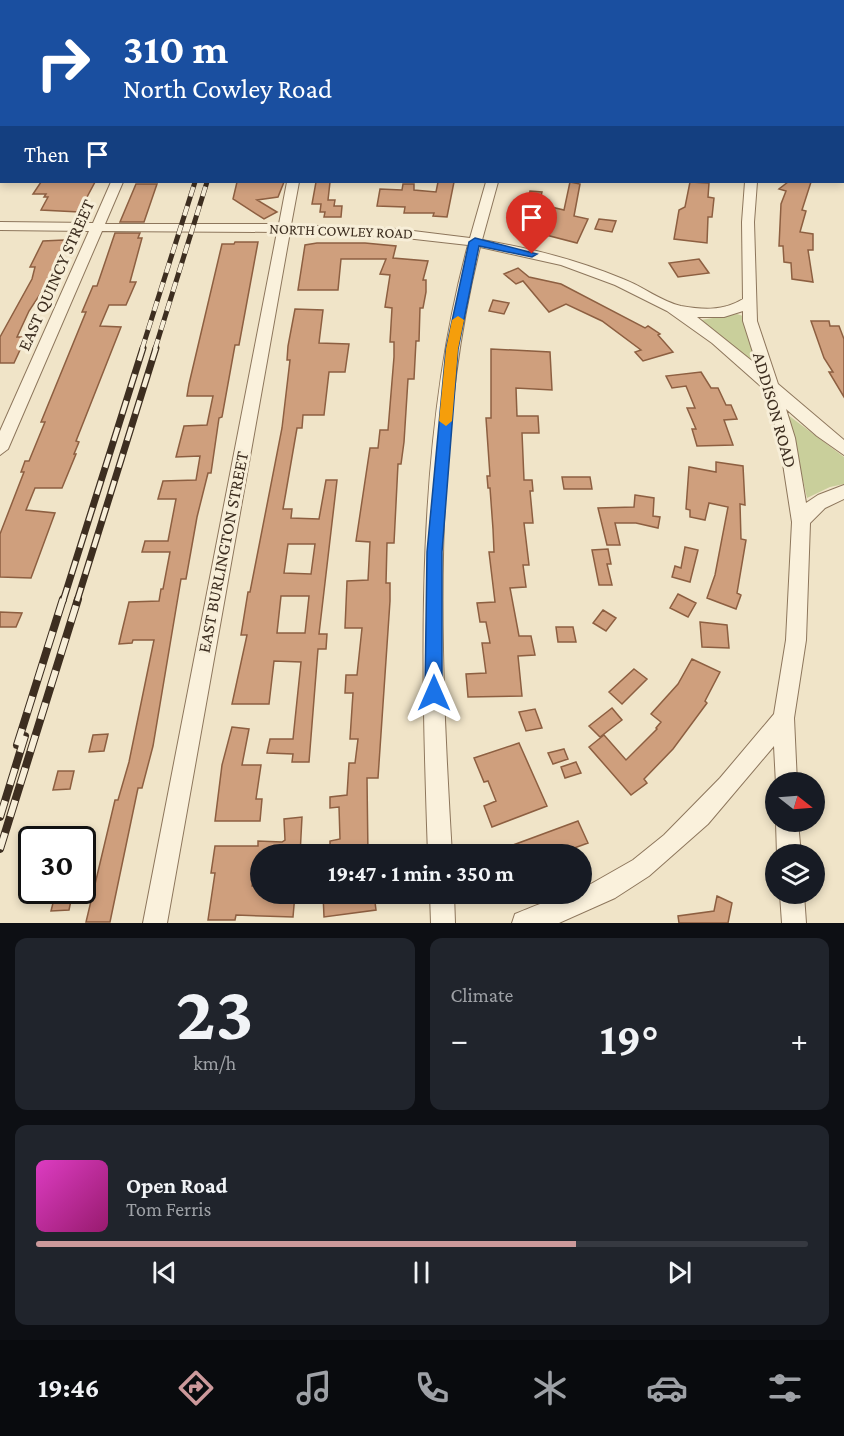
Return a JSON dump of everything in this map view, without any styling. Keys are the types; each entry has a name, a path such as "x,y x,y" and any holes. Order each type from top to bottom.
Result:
{"street":[{"name":"EAST QUINCY STREET","path":"0,449 117,183"},
{"name":"EAST BURLINGTON STREET","path":"155,923 293,183"},
{"path":"439,844 433,740 434,552 452,349 475,242 492,183"},
{"name":"ADDISON ROAD","path":"751,183 747,302 750,321 770,389 788,438 801,522 796,640 784,718 786,772"},
{"name":"NORTH COWLEY ROAD","path":"0,226 368,229 475,242 586,269 673,308 710,333 817,430 844,449"},
{"name":"NORTH COWLEY ROAD","path":"673,308 711,314 738,309 747,302"},
{"path":"801,522 810,508 826,498 844,492"},
{"path":"524,923 599,895 646,866 682,836 720,796 784,718"},
{"path":"442,904 443,923"},
{"path":"793,904 794,923"}],"green space":[{"path":"737,314 743,316 758,368 701,320"},
{"path":"788,415 844,457 844,484 830,487 807,498"}],"building":[{"path":"40,183 94,183 79,212 41,210 48,197 44,197 46,194 33,194"},
{"path":"237,183 284,183 278,197 257,200 277,212 264,219 233,199"},
{"path":"316,183 330,183 328,200 335,200 334,206 342,206 341,217 324,217 325,212 320,212 321,204 312,204"},
{"path":"438,183 454,183 447,217 433,216 434,213 404,213 405,207 377,206 380,189 402,190 403,184 414,184 414,190 436,192"},
{"path":"570,183 580,184 574,216 588,219 577,243 519,228 521,225 515,223 522,213 525,213 530,191 542,192 539,204 564,210"},
{"path":"690,183 709,183 708,197 714,198 712,217 708,217 707,243 674,239 679,210 685,207"},
{"path":"787,183 811,183 802,210 806,211 800,232 813,234 813,250 808,250 813,282 792,279 791,263 784,262 783,246 779,246 781,204 786,191 779,189"},
{"path":"136,184 157,184 144,222 120,222"},
{"path":"599,219 616,221 612,232 595,229"},
{"path":"115,233 140,233 138,238 142,238 130,282 136,282 126,305 109,305 100,326 121,327 76,441 79,442 74,454 76,454 62,488 35,488 26,510 55,513 31,578 0,577 0,534 24,472 21,472 25,461 29,461 45,422 41,422 86,312 82,312 93,286 97,286"},
{"path":"43,241 67,241 50,279 29,311 17,337 26,337 14,363 0,363 0,337 32,279 35,267 30,267"},
{"path":"235,242 258,242 239,345 235,345 222,417 219,418 211,473 208,473 197,517 186,579 181,579 153,746 142,788 138,788 110,922 86,922 90,904 96,904 96,880 115,800 118,800 129,762 154,640 133,640 132,643 119,644 129,602 159,601 161,589 163,589 170,552 142,552 145,541 168,541 176,499 158,499 163,481 196,480 200,456 176,457 184,426 207,425 213,396 187,396 222,244 234,244"},
{"path":"365,243 396,246 393,258 428,261 423,280 426,280 426,292 423,308 420,308 414,379 408,379 404,442 401,464 398,464 394,543 387,543 386,583 390,583 390,601 378,778 367,778 368,844 330,844 330,841 340,839 339,807 330,808 330,797 347,795 349,763 355,763 358,739 350,739 353,693 345,693 346,675 357,675 362,628 345,628 347,581 368,580 370,542 356,541 370,448 378,448 380,430 388,430 394,357 394,342 390,342 392,308 385,307 390,275 380,274 386,259 341,259 338,290 298,290 305,245"},
{"path":"699,259 709,273 678,277 669,263"},
{"path":"518,268 529,277 561,284 645,328 648,326 660,334 658,335 673,352 643,361 635,352 641,350 602,321 566,304 549,312 523,281 516,284 504,274"},
{"path":"493,300 509,303 504,314 489,311"},
{"path":"295,309 323,310 319,343 349,344 345,372 329,372 324,415 303,415 302,428 297,428 283,509 292,509 291,518 319,519 326,480 337,480 319,634 327,634 326,649 318,649 309,762 292,762 293,754 267,753 270,739 293,739 301,662 274,661 269,704 232,704 247,635 241,635 248,592 250,592 282,428 290,360 287,360","holes":["288,544 315,544 311,574 284,573","281,596 309,596 305,633 277,633"]},
{"path":"811,321 829,321 830,326 839,326 844,339 844,397 829,372 833,372 824,358"},
{"path":"491,349 550,352 552,390 516,388 517,416 538,416 539,433 522,433 524,480 532,480 533,491 530,491 533,523 524,523 529,565 523,565 526,587 510,588 519,636 531,636 535,655 518,656 522,696 468,697 466,674 486,673 482,643 490,643 486,622 480,622 477,603 495,602 489,552 494,552 490,488 488,488 487,476 490,476 486,418 491,418"},
{"path":"701,372 711,388 718,388 726,405 731,405 737,419 724,420 733,445 697,446 692,429 696,429 687,408 695,408 686,386 672,388 666,376"},
{"path":"716,462 743,466 745,505 740,504 741,539 746,540 737,593 741,595 736,609 707,598 715,575 728,507 709,503 705,520 690,517 690,510 686,509 689,467 716,472"},
{"path":"562,477 590,477 592,489 564,489"},
{"path":"635,495 654,498 653,516 660,517 658,528 636,523 615,523 620,545 607,545 598,508 634,507"},
{"path":"685,547 698,550 690,582 672,577 675,566 681,568"},
{"path":"608,549 611,564 607,564 612,585 599,585 592,550"},
{"path":"678,594 696,603 688,617 670,608"},
{"path":"603,610 616,618 606,631 593,623"},
{"path":"0,612 22,613 16,627 0,627"},
{"path":"700,622 727,625 729,648 702,647"},
{"path":"556,627 573,627 576,642 558,642"},
{"path":"692,659 720,672 705,701 707,703 673,749 644,779 647,783 631,795 589,747 604,735 626,760 657,729 661,722 651,714 678,684"},
{"path":"634,669 647,679 622,704 609,692"},
{"path":"612,708 622,720 600,737 589,726"},
{"path":"535,709 542,728 526,731 519,712"},
{"path":"232,727 249,729 242,765 261,765 256,799 262,799 260,821 215,821 222,765"},
{"path":"108,734 104,751 89,752 93,735"},
{"path":"519,743 547,806 492,827 484,806 496,801 488,781 484,782 474,758"},
{"path":"564,749 568,759 553,764 548,753"},
{"path":"576,762 581,773 565,778 561,767"},
{"path":"58,771 74,771 70,789 53,790"},
{"path":"302,817 301,844 258,844 258,841 282,842 285,840 284,819"},
{"path":"578,821 588,843 585,844 516,844"},
{"path":"215,846 250,846 250,904 294,904 293,917 236,915 235,920 208,920 215,873 211,873"},
{"path":"717,896 732,903 728,923 679,923 678,916 714,911"},
{"path":"53,904 70,904 69,910 51,911"},
{"path":"323,904 375,904 376,910 324,917"}],"railway":[{"path":"142,349 195,183"},
{"path":"155,349 207,183"},
{"path":"63,601 143,348"},
{"path":"77,601 156,348"},
{"path":"17,745 63,599"},
{"path":"0,849 78,599"},
{"path":"0,817 25,736"}],"slow traffic":[{"path":"446,421 452,349 458,320"}],"route":[{"path":"434,693 434,552 452,349 475,242 532,254"}]}
